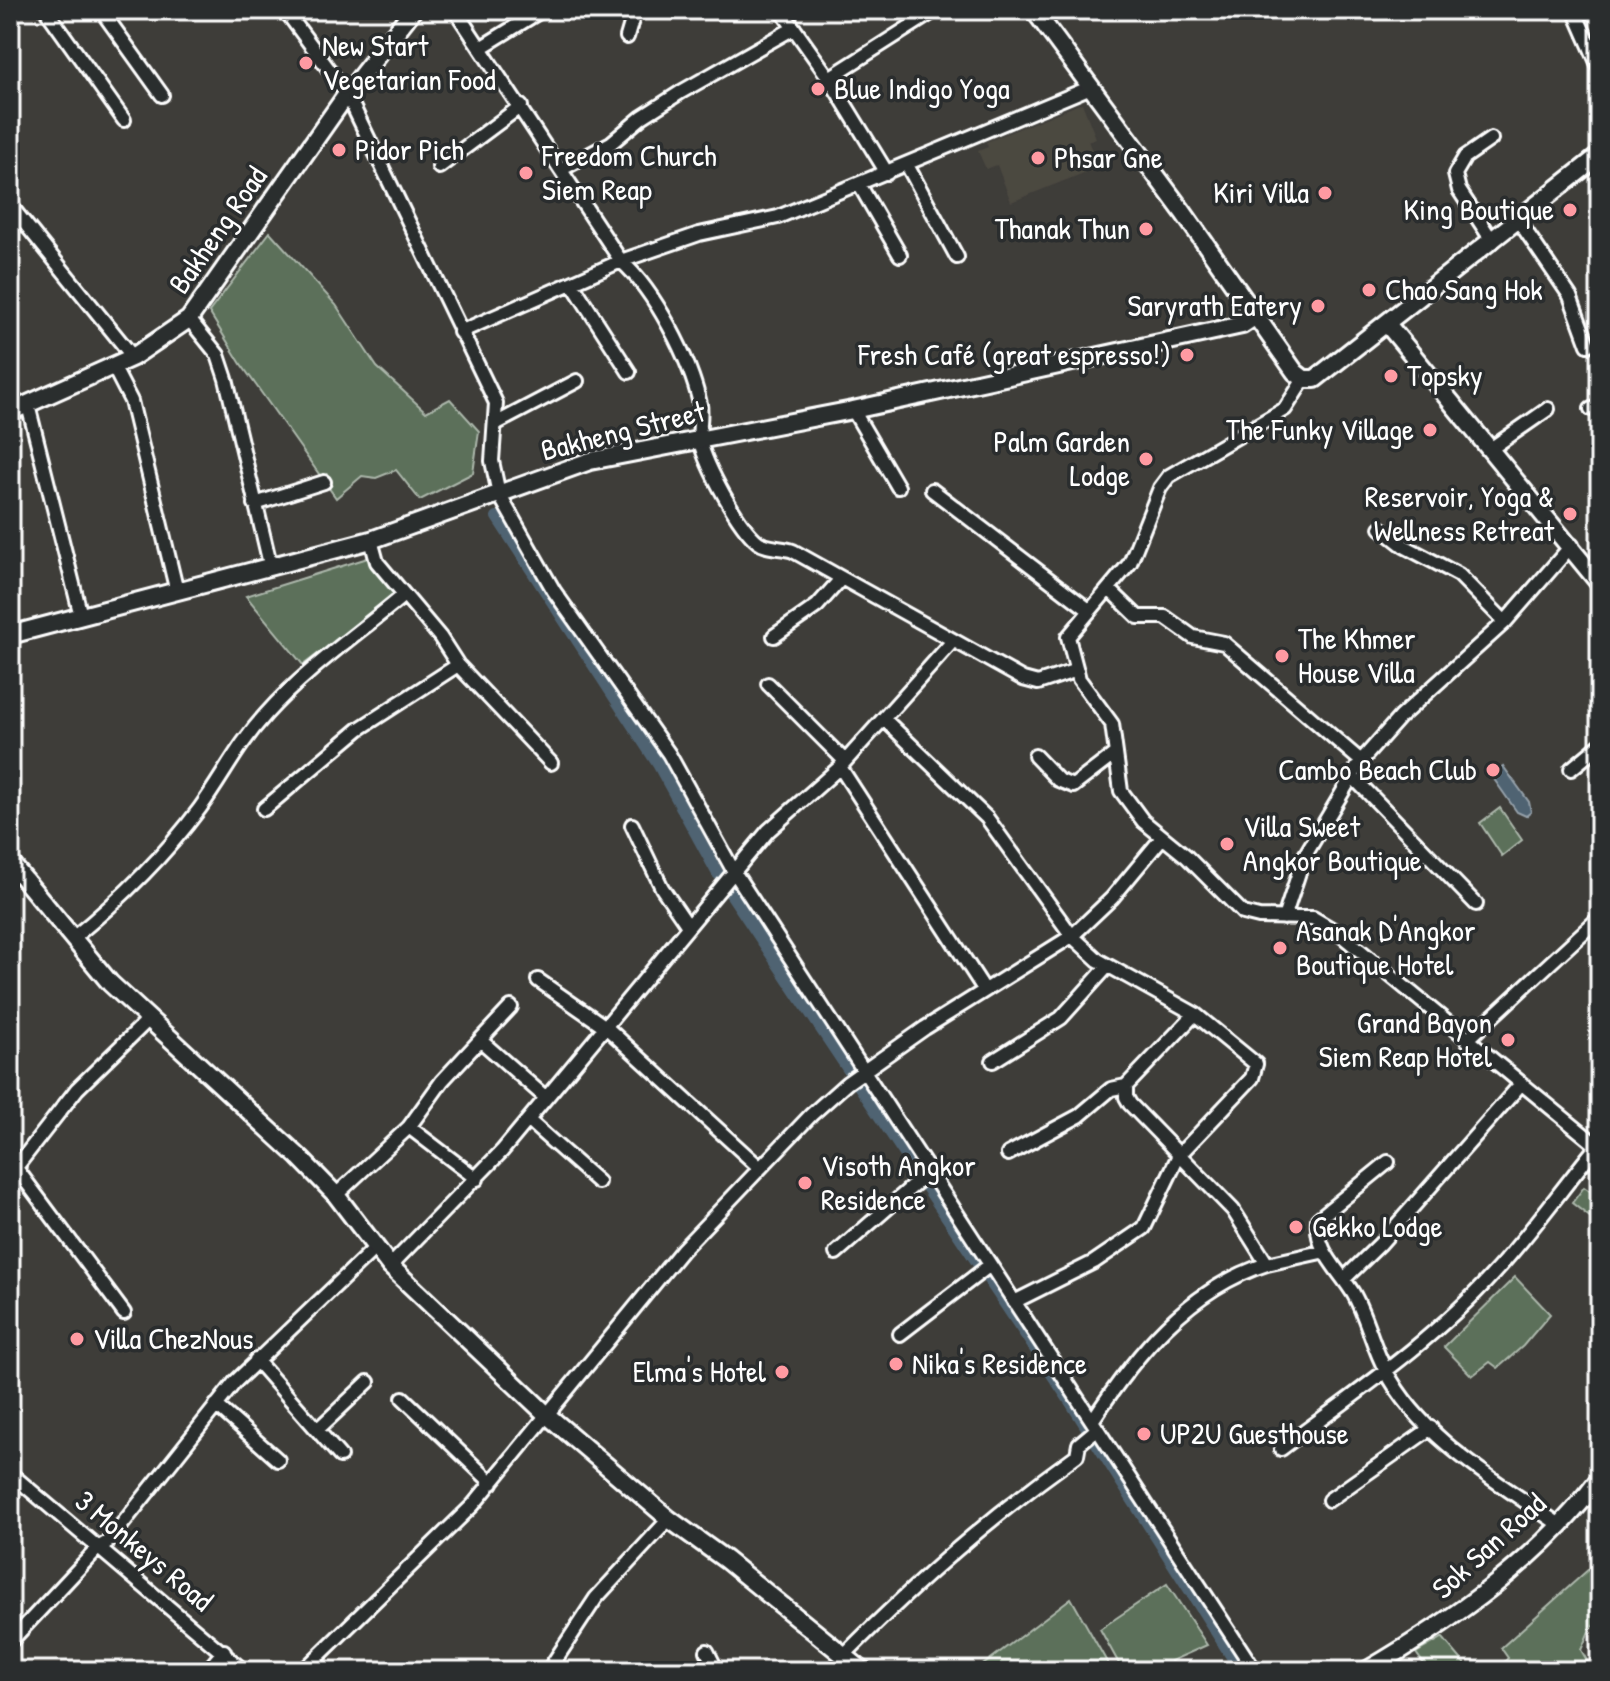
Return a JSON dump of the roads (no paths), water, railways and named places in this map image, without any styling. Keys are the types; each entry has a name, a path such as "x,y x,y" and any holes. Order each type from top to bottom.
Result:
{"street":[{"path":"46,10 124,120"},
{"path":"101,10 162,95"},
{"path":"285,10 347,94 496,403 492,461 499,494 554,591 669,754 726,878 982,1270 1014,1302 1091,1431 1255,1671"},
{"name":"Bakheng Road","path":"10,412 133,357 189,319 347,94 413,10"},
{"path":"455,10 621,261 648,288 683,359 700,403 700,439 736,514 757,541 793,551 840,580 1031,682 1038,683 1077,670"},
{"path":"482,47 542,10"},
{"path":"627,37 635,10"},
{"path":"781,10 829,78 887,173"},
{"path":"829,78 936,10"},
{"path":"1034,10 1257,315 1295,372 1304,379 1315,379 1388,325 1600,155"},
{"path":"1574,10 1600,69"},
{"path":"562,169 611,143 642,117 681,92 794,28"},
{"path":"460,332 621,261 699,234 778,217 1091,87"},
{"path":"439,167 521,106"},
{"path":"1491,139 1465,157 1455,174 1459,190 1493,242"},
{"path":"907,165 957,257"},
{"path":"859,184 900,255"},
{"path":"10,205 133,357"},
{"path":"1519,221 1570,296 1588,345"},
{"path":"572,283 629,372"},
{"name":"Bakheng Street","path":"10,635 371,540 590,461 853,410 1242,325 1257,315"},
{"path":"189,319 218,355 271,568"},
{"path":"1388,325 1489,450 1572,545 1600,584"},
{"path":"113,366 131,401 177,592"},
{"path":"1281,1449 1385,1371 1493,1274 1599,1147 1340,934 1313,918 1243,913 1180,850 1161,839 1125,802 1115,766 1112,724 1084,687 1067,644 1071,631 1135,554 1160,488 1169,476 1285,409 1304,379"},
{"path":"497,423 577,381"},
{"path":"28,405 81,616"},
{"path":"1489,450 1548,409"},
{"path":"853,410 898,487"},
{"path":"255,504 324,482"},
{"path":"932,490 1089,610"},
{"path":"1381,528 1404,546 1459,575 1505,622"},
{"path":"371,540 377,562 458,665 551,763"},
{"path":"1284,918 1304,857 1361,761 1400,717 1505,622 1572,545"},
{"path":"774,636 817,606 840,580"},
{"path":"1109,589 1138,617 1165,617 1193,637 1224,643 1361,761"},
{"path":"73,938 119,901 166,851 202,805 235,749 268,710 404,595"},
{"path":"390,1266 477,1179 607,1028 726,878 768,831 842,764 953,641"},
{"path":"264,809 359,729 458,665"},
{"path":"768,684 842,764 984,989"},
{"path":"884,719 987,818 1072,936 1107,967 1195,1014 1254,1061 1257,1069 1179,1155 1144,1228 1094,1262 1014,1302"},
{"path":"1571,769 1600,745"},
{"path":"1035,756 1058,780 1073,786 1116,753"},
{"path":"1352,776 1476,904"},
{"path":"632,825 662,888 688,926"},
{"path":"303,1671 446,1534 492,1483 662,1274 759,1167 856,1076 984,989 1072,936 1112,898 1161,839"},
{"path":"10,862 110,983 336,1195 390,1266 547,1415 669,1519 845,1654 859,1670"},
{"path":"1467,1040 1600,917"},
{"path":"993,1061 1034,1038 1061,1018 1107,967"},
{"path":"538,980 607,1028 759,1167"},
{"path":"336,1195 409,1127 442,1081 511,1007"},
{"path":"1008,1154 1079,1116 1111,1089 1126,1086 1195,1014"},
{"path":"124,1313 13,1172 40,1132 77,1089 149,1019"},
{"path":"480,1040 546,1098"},
{"path":"1344,1279 1380,1244 1520,1085"},
{"path":"1126,1086 1130,1104 1233,1210 1267,1264"},
{"path":"528,1120 598,1182"},
{"path":"409,1127 477,1179"},
{"path":"1388,1162 1318,1219 1321,1252 1344,1279 1361,1310 1385,1371 1431,1428 1453,1450 1558,1524"},
{"path":"836,1253 923,1178"},
{"path":"10,1642 98,1548 109,1541 216,1405 256,1360 375,1248"},
{"path":"845,1654 922,1576 1011,1503 1077,1455 1127,1368 1168,1324 1216,1288 1267,1264 1321,1252"},
{"path":"900,1334 982,1270"},
{"path":"256,1360 340,1456"},
{"path":"317,1430 368,1382"},
{"path":"403,1398 492,1483"},
{"path":"216,1405 278,1460"},
{"path":"1329,1500 1431,1428"},
{"name":"3 Monkeys Road","path":"10,1473 244,1671"},
{"name":"Sok San Road","path":"1366,1671 1468,1608 1558,1524 1599,1480"},
{"path":"551,1670 596,1598 669,1519"},
{"path":"207,1671 224,1651"},
{"path":"707,1651 717,1671"}],"water":[{"path":"1503,766 1529,802 1531,812 1526,816 1517,812 1491,775"}],"waterway":[{"path":"497,517 658,764 718,874"},
{"path":"725,885 1072,1404 1241,1671"}],"place":[{"name":"New Start Vegetarian Food","path":"306,63"},
{"name":"Blue Indigo Yoga","path":"818,89"},
{"name":"Pidor Pich","path":"339,150"},
{"name":"Phsar Gne","path":"1038,158"},
{"name":"Freedom Church Siem Reap","path":"526,173"},
{"name":"Kiri Villa","path":"1325,193"},
{"name":"King Boutique","path":"1570,210"},
{"name":"Thanak Thun","path":"1146,229"},
{"name":"Chao Sang Hok","path":"1369,290"},
{"name":"Saryrath Eatery","path":"1318,306"},
{"name":"Fresh Café (great espresso!)","path":"1187,355"},
{"name":"Topsky","path":"1391,376"},
{"name":"The Funky Village","path":"1430,430"},
{"name":"Palm Garden Lodge","path":"1146,459"},
{"name":"Reservoir, Yoga & Wellness Retreat","path":"1570,514"},
{"name":"The Khmer House Villa","path":"1282,656"},
{"name":"Cambo Beach Club","path":"1493,770"},
{"name":"Villa Sweet Angkor Boutique","path":"1227,844"},
{"name":"Asanak D'Angkor Boutique Hotel","path":"1280,948"},
{"name":"Grand Bayon Siem Reap Hotel","path":"1508,1040"},
{"name":"Visoth Angkor Residence","path":"805,1183"},
{"name":"Gekko Lodge","path":"1296,1227"},
{"name":"Villa ChezNous","path":"77,1339"},
{"name":"Nika's Residence","path":"896,1364"},
{"name":"Elma's Hotel","path":"782,1372"},
{"name":"UP2U Guesthouse","path":"1144,1434"}]}
